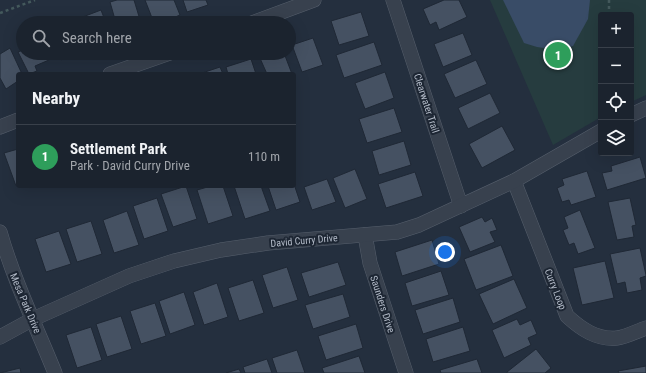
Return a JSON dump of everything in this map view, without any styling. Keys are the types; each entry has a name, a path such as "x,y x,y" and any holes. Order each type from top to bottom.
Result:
{"street":[{"path":"271,16 314,0"},
{"name":"Clearwater Trail","path":"393,0 460,206"},
{"path":"116,72 150,60"},
{"path":"634,114 646,108"},
{"path":"0,127 16,121"},
{"name":"David Curry Drive","path":"0,337 33,319 129,276 174,261 221,250 268,243 397,232 419,225 514,181 598,133"},
{"name":"Curry Loop","path":"514,181 567,316 578,326 588,332 610,338 618,338 646,328"},
{"name":"Mesa Park Drive","path":"0,232 18,287 55,373"},
{"name":"Saunders Drive","path":"364,234 370,263 406,373"}],"path":[{"path":"0,13 35,0"},
{"path":"609,0 609,12"}],"green space":[{"path":"490,0 646,0 646,95 634,101 634,12 598,12 598,119 553,145"}],"water":[{"path":"503,0 590,0 588,19 573,46 558,50 537,47 524,43"}],"building":[{"path":"117,0 134,0 139,16 114,16 110,2"},
{"path":"145,0 174,0 180,15 178,16 151,16"},
{"path":"183,0 206,0 208,5 187,12"},
{"path":"444,0 459,0 467,17 439,30 436,22 430,25 423,9"},
{"path":"101,10 103,16 85,16"},
{"path":"361,12 369,36 339,45 331,21"},
{"path":"463,33 472,55 443,67 434,44"},
{"path":"313,38 323,65 302,72 296,56 296,44"},
{"path":"374,42 382,65 344,78 336,55"},
{"path":"10,48 21,72 16,72 16,82 6,89 0,78 0,54"},
{"path":"22,60 49,60 35,66 37,71 28,72"},
{"path":"251,60 255,72 227,72 226,67"},
{"path":"261,60 287,60 291,72 266,72"},
{"path":"476,60 487,84 455,98 444,74"},
{"path":"220,67 222,72 205,72"},
{"path":"385,72 394,98 365,109 355,83"},
{"path":"490,93 500,113 468,129 458,108"},
{"path":"394,108 402,132 367,143 359,119"},
{"path":"502,126 515,150 482,168 469,144"},
{"path":"404,141 411,165 379,175 372,151"},
{"path":"16,150 16,186 4,153"},
{"path":"640,157 646,178 607,190 602,173 612,171 611,166"},
{"path":"355,169 367,199 345,208 333,178"},
{"path":"587,171 596,197 571,205 569,200 562,202 557,188 564,185 562,179"},
{"path":"415,172 423,196 386,208 378,184"},
{"path":"327,179 336,202 312,210 304,187"},
{"path":"180,188 187,188 197,219 173,227 161,194"},
{"path":"204,188 224,188 233,216 208,224 197,190"},
{"path":"235,188 262,188 270,211 245,219"},
{"path":"269,188 295,188 300,202 276,210"},
{"path":"157,198 168,231 144,239 133,206"},
{"path":"630,198 636,225 632,226 634,237 617,240 608,202"},
{"path":"580,210 595,248 578,254 574,243 569,245 563,230 568,228 564,217"},
{"path":"127,211 139,245 114,253 103,220"},
{"path":"482,217 485,222 492,218 497,230 490,232 495,242 470,252 459,227"},
{"path":"91,221 102,254 77,262 66,229"},
{"path":"59,231 71,264 46,272 35,239"},
{"path":"432,240 439,264 402,276 395,252"},
{"path":"501,245 513,276 476,290 464,259"},
{"path":"640,248 646,275 640,278 642,290 627,293 625,282 617,284 610,254"},
{"path":"605,261 614,298 582,305 573,268"},
{"path":"338,262 346,285 309,297 301,273"},
{"path":"287,267 298,300 273,308 262,275"},
{"path":"441,271 449,295 412,306 405,283"},
{"path":"514,279 527,308 493,324 479,294"},
{"path":"253,280 264,313 239,321 228,288"},
{"path":"217,283 228,317 204,325 193,292"},
{"path":"184,292 195,325 170,334 159,301"},
{"path":"343,294 350,317 313,329 305,305"},
{"path":"453,298 460,322 423,334 415,310"},
{"path":"155,303 166,336 141,344 130,311"},
{"path":"121,316 132,349 107,357 96,324"},
{"path":"517,319 520,325 531,320 537,334 528,338 531,345 504,358 492,330"},
{"path":"356,324 363,348 326,360 318,336"},
{"path":"91,327 102,360 77,368 66,335"},
{"path":"463,327 470,351 433,362 426,339"},
{"path":"536,349 551,368 545,373 507,373 507,372"},
{"path":"297,350 305,373 277,373 272,358"},
{"path":"359,356 365,373 324,373 322,368"},
{"path":"267,359 272,373 245,373 243,367"},
{"path":"477,359 482,373 441,373 440,370"},
{"path":"646,366 646,373 619,373 618,371"},
{"path":"20,368 21,373 0,373"},
{"path":"239,369 241,373 226,373"}],"place":[{"name":"Settlement Park","path":"558,55"}]}
